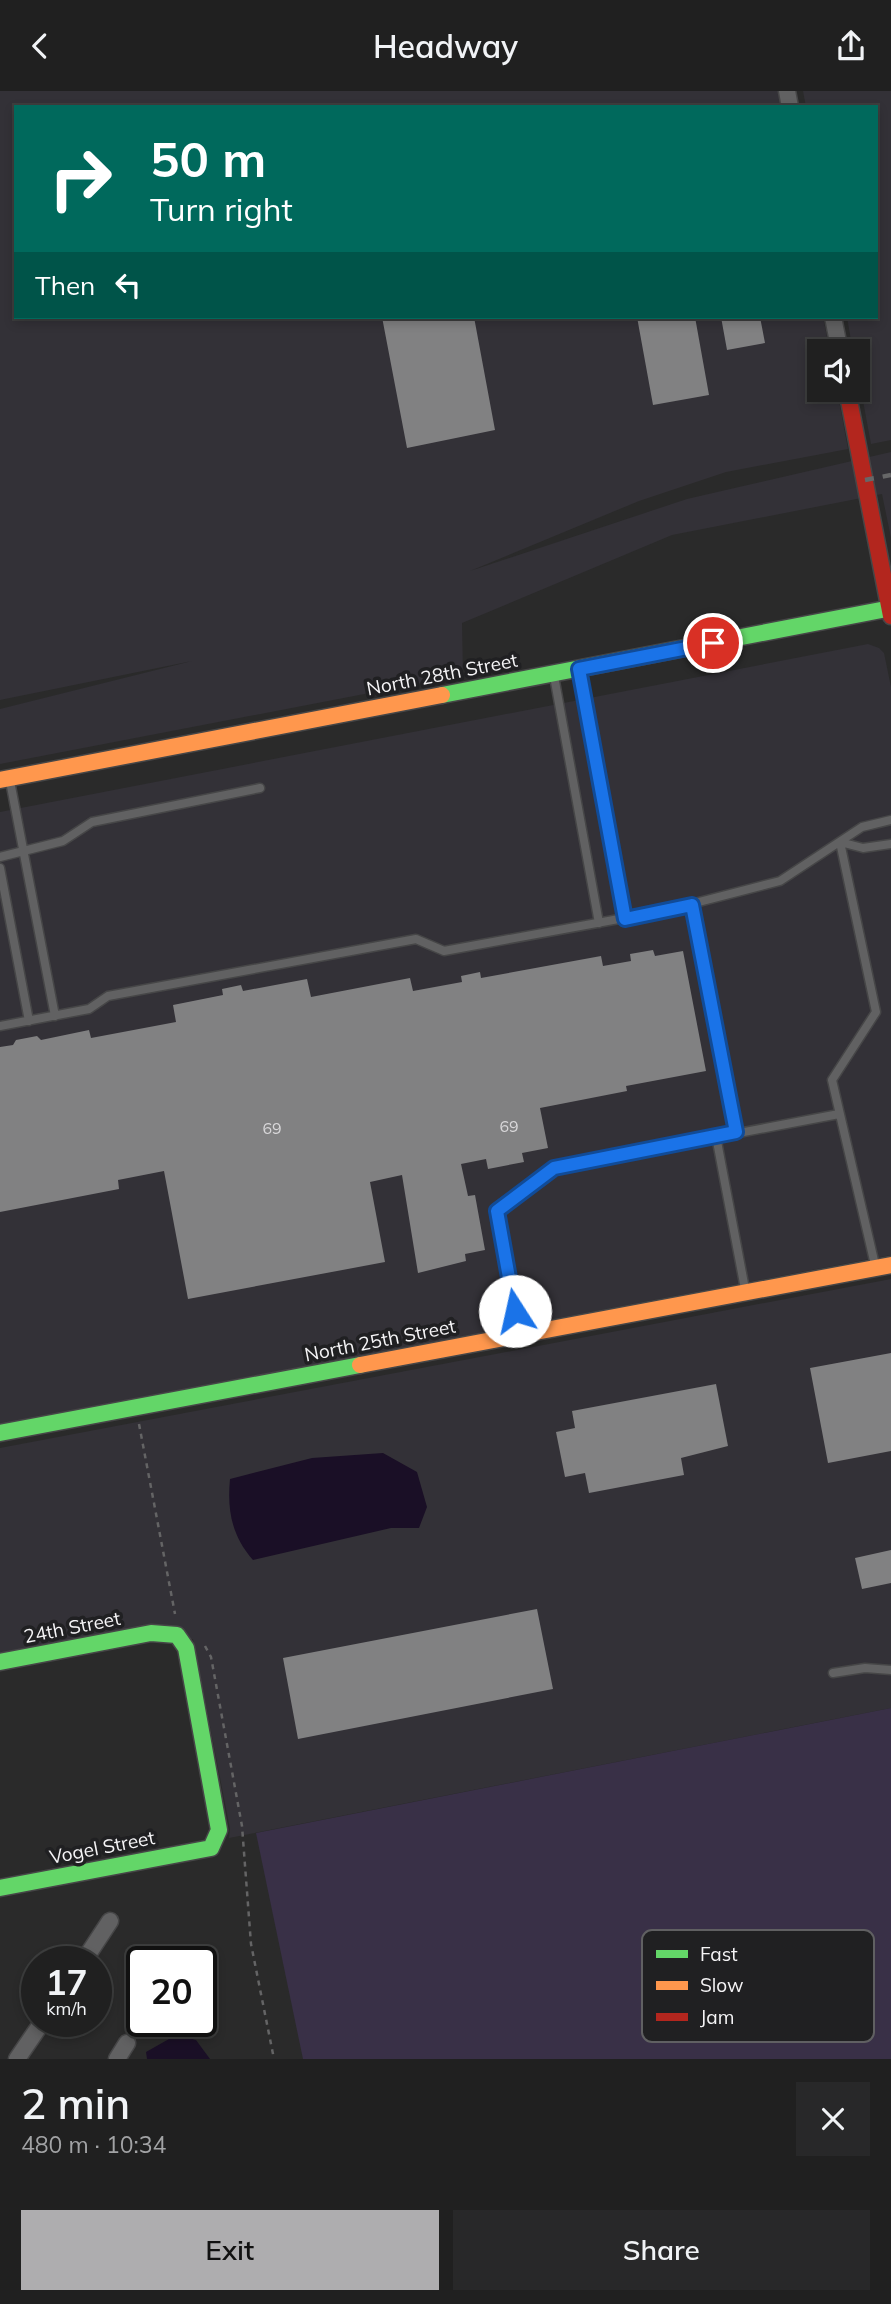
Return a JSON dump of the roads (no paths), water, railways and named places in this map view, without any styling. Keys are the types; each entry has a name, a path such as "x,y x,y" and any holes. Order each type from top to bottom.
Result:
{"street":[{"path":"833,319 837,339"},
{"path":"850,402 890,611"},
{"name":"North 28th Street","path":"5,779 890,611"},
{"name":"North 25th Street","path":"0,1433 883,1266"},
{"name":"24th Street","path":"0,1662 151,1633 176,1633 187,1648 218,1819 219,1830 211,1848"},
{"name":"Vogel Street","path":"0,1888 211,1848"},
{"path":"94,1946 110,1921"},
{"path":"17,2059 32,2037"},
{"path":"117,2059 127,2043"}],"lane":[{"path":"579,669 625,919"},
{"path":"553,673 599,923"},
{"path":"5,779 24,852 55,1016"},
{"path":"0,857 63,841 92,823 260,788"},
{"path":"0,1026 89,1009 108,996 416,939 444,951 692,905 780,881 862,827 891,820"},
{"path":"840,842 863,848 891,844"},
{"path":"840,842 876,1012 832,1080 839,1114 883,1266"},
{"path":"0,867 29,1021"},
{"path":"692,905 736,1132"},
{"path":"515,1311 497,1211 554,1168 839,1114"},
{"path":"716,1136 745,1292"},
{"path":"833,1673 865,1668 891,1670"}],"railway":[{"path":"865,480 891,475"}]}
